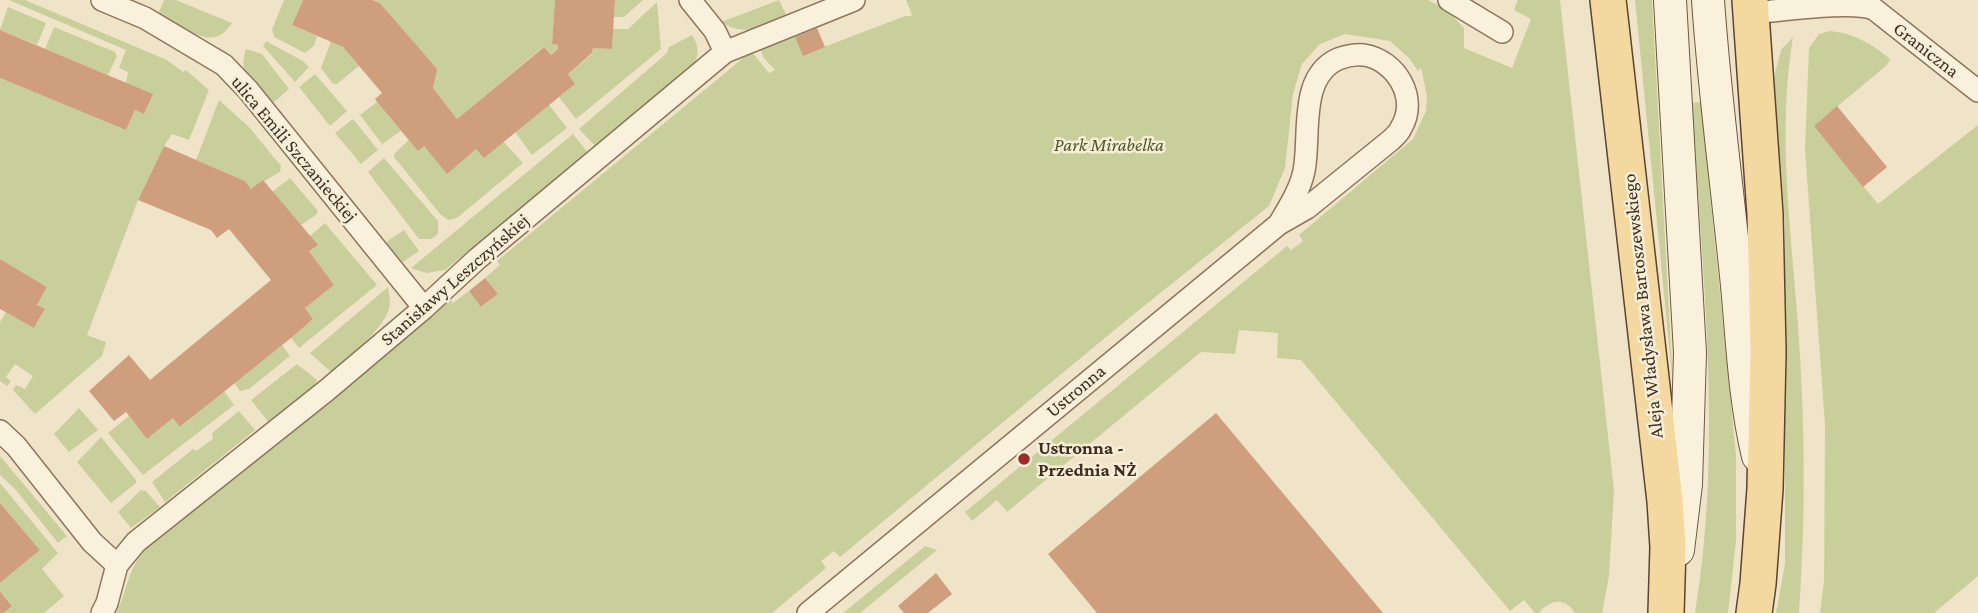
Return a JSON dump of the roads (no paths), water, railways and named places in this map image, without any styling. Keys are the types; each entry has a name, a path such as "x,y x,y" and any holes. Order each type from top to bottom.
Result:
{"main road":[{"name":"Aleja Władysława Bartoszewskiego","path":"1608,0 1665,501 1668,547 1667,613"},
{"name":"Aleja Władysława Bartoszewskiego","path":"1667,613 1686,484 1690,353 1670,0"},
{"path":"1708,0 1716,105 1735,265 1749,419 1765,489"},
{"path":"1750,7 1765,214 1768,352 1765,489 1754,613"}],"street":[{"name":"ulica Emili Szczanieckiej","path":"102,0 145,18 224,65 265,111 424,308"},
{"path":"690,0 715,31 724,52"},
{"name":"Stanisławy Leszczyńskiej","path":"102,613 117,565 136,542 327,390 477,259 724,52 854,0"},
{"path":"1449,0 1502,32"},
{"name":"Graniczna","path":"1750,7 1841,1 1878,4 1978,91"},
{"name":"Ustronna","path":"808,613 1279,224 1307,208 1391,140 1402,128 1407,110 1405,89 1395,71 1380,60 1363,54 1345,56 1331,62 1318,75 1311,96 1304,174 1293,201 1279,224"},
{"path":"0,431 16,446 92,542 117,565"}],"place":[{"name":"Ustronna - Przednia NŻ","path":"1024,459"}],"park label":[{"name":"Park Mirabelka","path":"1109,145"}]}
